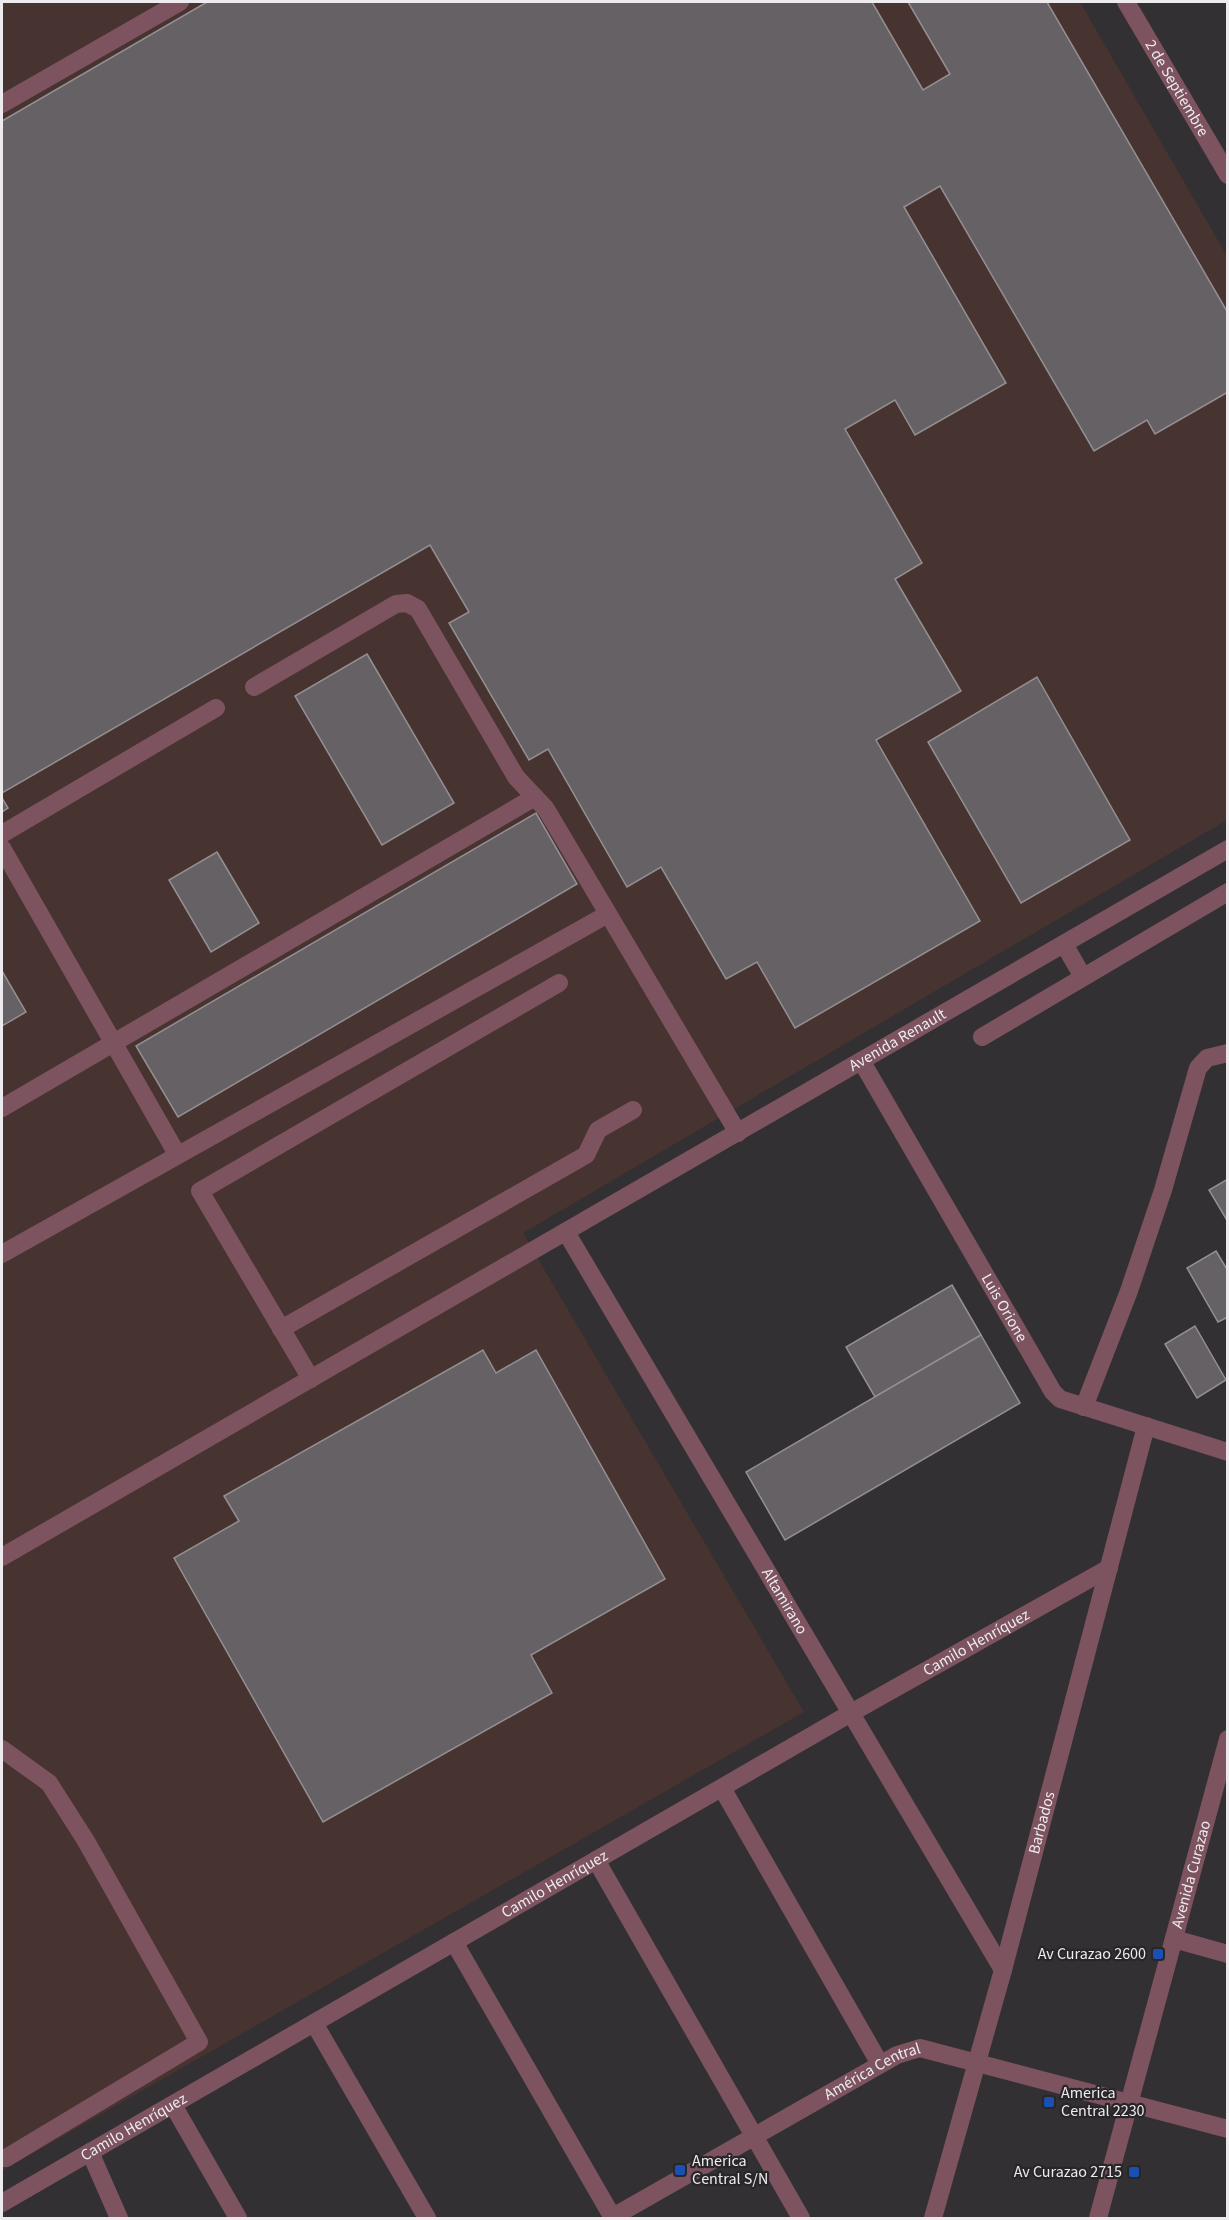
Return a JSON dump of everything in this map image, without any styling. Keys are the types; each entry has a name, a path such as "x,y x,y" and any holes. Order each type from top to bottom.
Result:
{"street":[{"path":"2,104 180,2"},
{"name":"2 de Septiembre","path":"1126,2 1227,175"},
{"path":"254,687 396,604 407,603 418,609 516,777 546,809 738,1133"},
{"path":"2,834 216,708"},
{"path":"2,1108 535,797"},
{"path":"2,848 177,1154"},
{"name":"Avenida Renault","path":"2,1557 1227,849"},
{"path":"982,1037 1227,892"},
{"path":"2,1254 608,914"},
{"path":"1064,944 1083,977"},
{"path":"311,1379 200,1191 559,983"},
{"path":"1084,1407 1129,1291 1163,1190 1198,1068 1207,1058 1227,1053"},
{"name":"Luis Orione","path":"862,1062 1053,1392 1060,1399 1227,1452"},
{"path":"281,1329 586,1155 598,1130 633,1110"},
{"name":"Altamirano","path":"566,1232 1003,1970"},
{"name":"Barbados","path":"933,2218 1003,1970 1146,1426"},
{"name":"Camilo Henríquez","path":"2,2203 852,1713 1109,1568"},
{"name":"Avenida Curazao","path":"1098,2218 1174,1939 1221,1785 1227,1739"},
{"path":"2,1749 49,1783 86,1841 199,2042 6,2158 2,2158"},
{"path":"722,1788 880,2064"},
{"path":"596,1860 801,2218"},
{"path":"1174,1939 1227,1954"},
{"path":"454,1942 612,2218"},
{"path":"314,2023 427,2218"},
{"name":"América Central","path":"612,2218 880,2064 897,2055 920,2048 1227,2129"},
{"path":"172,2104 238,2218"},
{"path":"90,2152 119,2218"}],"shaded area":[{"path":"2,2 1080,2 1227,256 1227,820 523,1233 804,1712 2,2171"}],"building":[{"path":"207,2 872,2 923,90 950,74 908,2 1047,2 1228,313 1228,392 1155,434 1147,420 1094,451 940,186 904,207 1006,383 915,435 895,400 845,429 922,563 895,579 961,691 876,740 980,921 795,1028 757,962 726,979 661,867 627,887 548,749 529,760 449,623 469,612 430,545 2,793 2,121"},
{"path":"367,654 454,803 382,845 295,696"},
{"path":"1037,677 1130,840 1021,903 928,742"},
{"path":"2,798 8,808 2,812"},
{"path":"536,813 577,884 178,1117 136,1046"},
{"path":"217,852 259,923 211,952 169,880"},
{"path":"2,971 26,1012 2,1026"},
{"path":"1228,1179 1228,1222 1209,1190"},
{"path":"1216,1251 1228,1271 1228,1317 1218,1322 1187,1268"},
{"path":"952,1285 981,1335 875,1397 846,1347"},
{"path":"1195,1326 1226,1380 1197,1398 1165,1344"},
{"path":"981,1335 1020,1403 785,1540 746,1472"},
{"path":"483,1350 496,1373 536,1350 665,1579 531,1655 552,1693 323,1822 174,1558 239,1521 224,1496"}],"place":[{"name":"Av Curazao 2600","path":"1158,1954"},
{"name":"America Central 2230","path":"1049,2102"},
{"name":"America Central S/N","path":"680,2170"},
{"name":"Av Curazao 2715","path":"1134,2172"}]}
